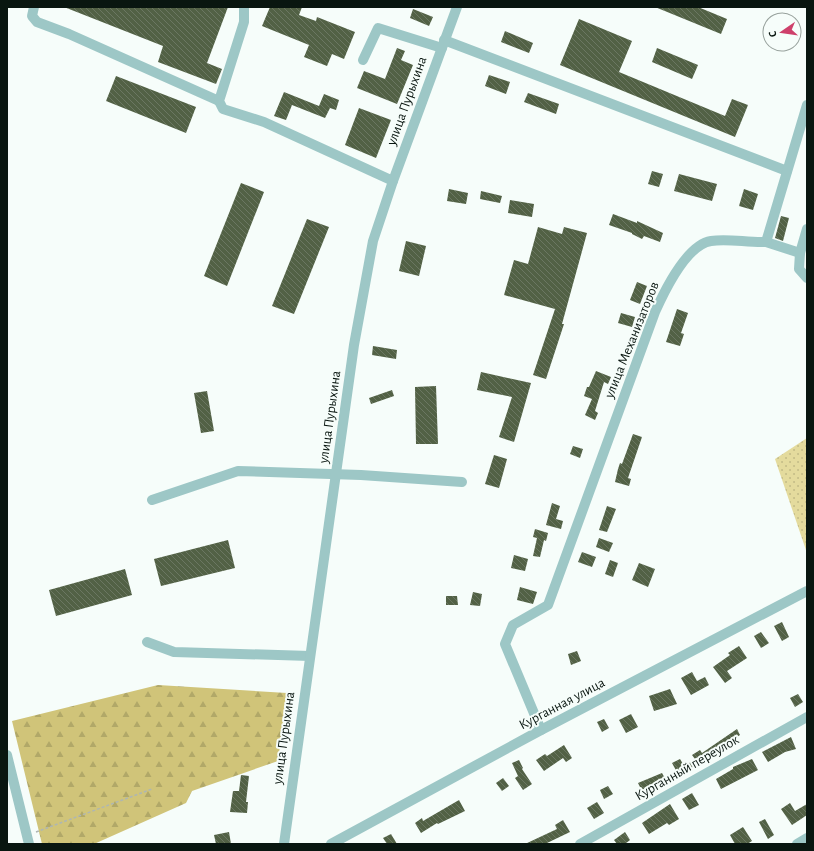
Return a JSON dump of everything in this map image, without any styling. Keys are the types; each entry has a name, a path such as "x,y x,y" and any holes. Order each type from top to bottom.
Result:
{"street":[{"path":"34,7 32,16 37,22 69,34 219,100"},
{"path":"244,7 244,22 219,100 223,109 264,122 393,180"},
{"name":"улица Пурыхина","path":"284,844 354,345 373,241 393,180 457,7"},
{"path":"363,60 378,28 443,44 787,171"},
{"path":"766,242 807,105"},
{"path":"807,229 800,253 799,269 804,277 807,278"},
{"name":"улица Механизаторов","path":"541,730 505,644 513,625 548,605 655,312 668,283 694,251 708,241 766,242 800,253"},
{"path":"152,500 238,471 336,474 462,482"},
{"name":"Курганная улица","path":"331,844 541,730 807,591"},
{"path":"147,642 174,652 310,656"},
{"name":"Курганный переулок","path":"580,844 807,717"},
{"path":"7,755 27,840"},
{"path":"797,844 807,838"}],"path":[{"path":"27,840 152,789"}],"shaded area":[{"path":"807,438 807,553 775,459"}],"green space":[{"path":"158,685 287,693 278,761 192,791 186,803 94,844 42,844 12,721"}],"building":[{"path":"64,7 228,7 207,63 222,69 216,84 158,62 163,46"},
{"path":"270,7 302,7 299,15 316,21 317,17 355,32 344,59 332,54 327,66 304,57 309,45 262,26"},
{"path":"655,7 698,7 727,19 721,34"},
{"path":"413,9 433,17 429,26 410,18"},
{"path":"579,19 632,41 619,72 725,116 732,99 748,105 735,137 560,65"},
{"path":"505,31 533,43 529,53 501,42"},
{"path":"397,48 405,51 401,60 413,65 397,104 357,88 364,71 385,79"},
{"path":"657,48 698,65 692,79 652,62"},
{"path":"489,75 510,82 506,94 485,86"},
{"path":"116,76 196,107 186,133 106,101"},
{"path":"284,92 319,106 324,94 339,100 336,110 330,108 325,118 292,105 286,120 274,116"},
{"path":"528,93 559,104 556,114 524,102"},
{"path":"359,108 391,120 376,158 345,145"},
{"path":"652,171 663,174 659,187 648,184"},
{"path":"679,174 717,184 712,201 674,191"},
{"path":"241,183 264,192 227,286 204,276"},
{"path":"449,189 468,193 466,204 447,201"},
{"path":"744,189 758,194 753,210 739,206"},
{"path":"481,191 502,196 500,203 480,199"},
{"path":"510,200 534,204 532,217 508,213"},
{"path":"613,214 637,223 637,221 663,233 660,242 644,236 642,239 632,233 609,225"},
{"path":"781,216 789,218 783,241 775,238"},
{"path":"307,219 329,227 294,314 272,306"},
{"path":"538,227 562,234 564,227 587,233 562,324 564,324 546,379 533,375 555,309 504,295 514,260 528,264"},
{"path":"406,241 426,246 419,276 399,271"},
{"path":"637,282 647,286 640,304 630,300"},
{"path":"677,309 688,313 681,333 684,334 680,346 666,342"},
{"path":"621,313 635,317 632,327 618,323"},
{"path":"373,346 397,350 396,359 372,355"},
{"path":"596,371 611,377 608,384 604,382 595,411 598,413 595,420 585,415 592,399 584,396"},
{"path":"481,372 531,383 514,442 499,437 512,397 477,390"},
{"path":"436,386 438,444 416,444 415,387"},
{"path":"392,390 394,396 371,404 369,398"},
{"path":"207,391 214,431 201,433 194,393"},
{"path":"633,434 642,437 628,478 631,479 629,486 615,482 620,463 622,464"},
{"path":"573,446 583,449 580,458 570,454"},
{"path":"494,455 507,459 499,488 485,484"},
{"path":"552,503 560,506 556,519 563,521 561,529 546,525"},
{"path":"607,506 616,509 607,532 599,530"},
{"path":"535,529 548,533 546,541 544,540 540,557 533,556 537,538 533,537"},
{"path":"599,538 613,543 609,552 596,547"},
{"path":"228,540 235,568 161,586 154,559"},
{"path":"582,552 596,557 592,567 578,562"},
{"path":"514,555 528,559 525,571 511,568"},
{"path":"610,560 618,563 613,577 605,574"},
{"path":"639,563 655,569 648,587 632,580"},
{"path":"125,569 132,595 56,616 49,590"},
{"path":"520,587 537,592 533,604 517,600"},
{"path":"473,592 482,594 480,606 470,605"},
{"path":"446,596 457,596 458,605 446,605"},
{"path":"782,622 789,637 782,641 774,626"},
{"path":"761,632 769,643 761,648 754,636"},
{"path":"739,646 747,658 727,671 732,678 725,683 713,667 730,655 728,653"},
{"path":"577,651 581,661 571,665 568,654"},
{"path":"692,672 697,681 705,677 709,685 691,695 681,678"},
{"path":"670,689 677,704 654,711 649,696"},
{"path":"798,694 803,702 795,707 790,698"},
{"path":"631,714 638,727 626,733 619,720"},
{"path":"604,719 609,728 602,732 597,722"},
{"path":"737,729 740,735 718,749 719,751 691,768 688,764 695,759 692,755 700,750 702,753"},
{"path":"791,737 796,749 785,752 768,762 762,752"},
{"path":"564,745 572,758 566,762 563,758 544,771 536,760 545,754 547,756"},
{"path":"680,759 686,769 678,774 672,763"},
{"path":"752,759 758,770 721,789 716,779 733,769 733,767"},
{"path":"519,760 523,768 522,769 532,784 523,790 515,778 518,776 512,763"},
{"path":"662,773 666,780 643,793 638,783"},
{"path":"241,775 249,776 246,802 248,802 247,813 230,812 233,791 239,791"},
{"path":"503,778 509,786 502,791 496,783"},
{"path":"608,786 613,794 604,799 600,790"},
{"path":"692,793 699,805 689,810 682,799"},
{"path":"459,800 465,811 438,824 437,823 421,833 415,823 422,818 423,821"},
{"path":"597,802 604,813 594,819 587,808"},
{"path":"790,803 795,811 807,804 807,815 792,825 781,809"},
{"path":"670,804 679,819 669,825 667,823 649,834 642,823"},
{"path":"765,819 774,835 768,839 759,822"},
{"path":"563,820 570,832 545,844 525,844 557,829 555,825"},
{"path":"743,827 752,841 747,844 735,844 730,835"},
{"path":"229,832 231,844 216,844 214,835"},
{"path":"625,832 630,840 625,844 617,844 614,840"},
{"path":"391,834 397,844 387,844 383,838"}]}
